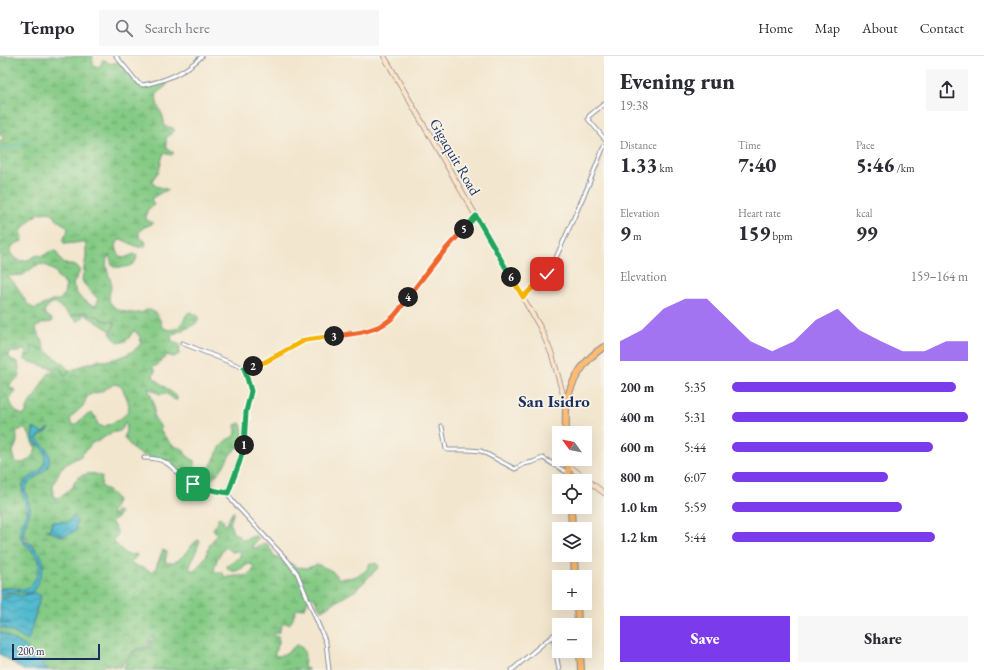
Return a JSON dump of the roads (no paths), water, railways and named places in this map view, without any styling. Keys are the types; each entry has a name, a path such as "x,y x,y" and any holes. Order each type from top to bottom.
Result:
{"highway":[{"path":"566,426 566,411 572,386 586,364 596,352 604,346"},
{"path":"568,466 568,473"},
{"path":"580,658 581,670"}],"main road":[{"name":"Gigaquit Road","path":"384,56 523,297 545,339 564,394 568,398"},
{"path":"573,466 604,493"}],"street":[{"path":"116,56 138,83 143,85 174,77 202,56"},
{"path":"604,104 589,116 588,119 604,138"},
{"path":"523,297 538,284 551,269 604,146"},
{"path":"182,343 244,368 265,362 305,340 360,332 387,322 397,312 439,257 476,216"},
{"path":"244,368 251,391 246,412 243,450 228,493 233,502 288,560 297,573 326,643 329,670"},
{"path":"442,427 446,449 448,450 469,450 481,452 515,469 524,464 543,458 568,473"},
{"path":"144,458 166,462 181,477 193,484 228,493"},
{"path":"512,670 552,636"},
{"path":"557,658 559,670"}],"water":[{"path":"50,427 48,431 39,436 37,439 48,451 50,458 49,464 42,473 28,484 25,489 30,509 23,533 28,543 40,554 43,559 43,567 36,588 33,591 26,593 10,592 0,595 0,589 26,589 30,587 37,575 39,559 22,539 20,529 27,511 22,488 25,481 39,472 44,464 45,452 34,442 33,428 43,433"},
{"path":"74,517 78,522 76,523 76,531 63,536 46,530 50,530 52,522 63,521 65,523"},
{"path":"33,593 41,596 28,641 5,629 5,627 0,628 0,598 13,594 22,596"},
{"path":"0,632 26,647 49,670 23,670 0,654"}],"waterway":[{"path":"0,146 7,149 29,140"}],"district":[{"name":"San Isidro","path":"554,401"}]}
